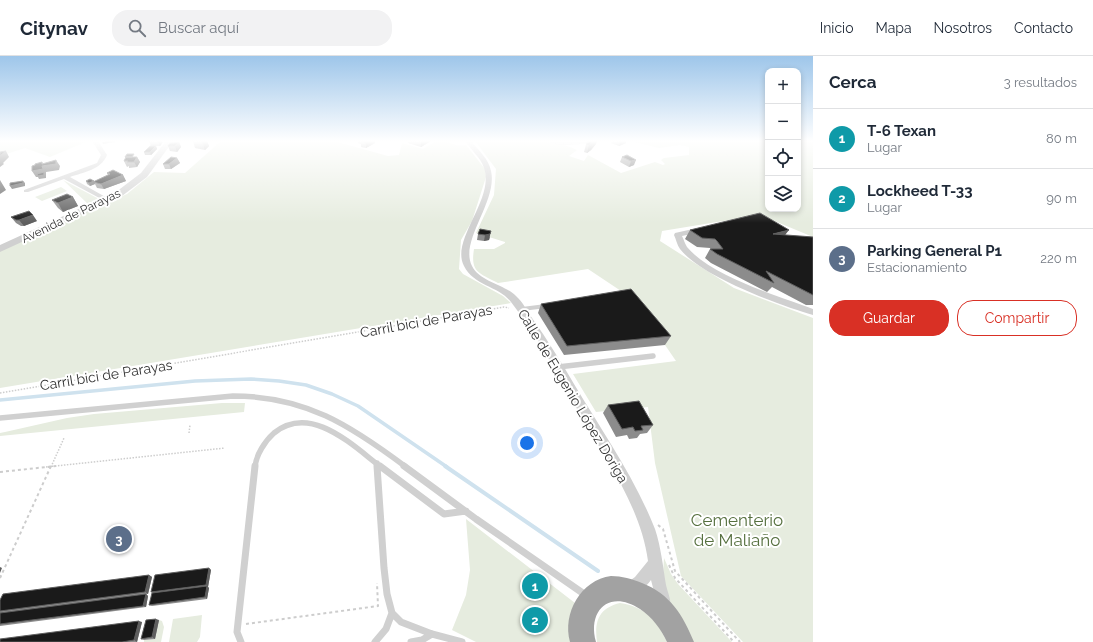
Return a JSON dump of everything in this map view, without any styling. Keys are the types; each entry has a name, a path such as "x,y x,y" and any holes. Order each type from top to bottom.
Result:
{"highway":[{"path":"583,642 581,623 584,610 591,599 602,591 615,588 630,590 644,596 657,606 669,619 678,633 681,642"}],"street":[{"path":"26,191 88,168"},
{"name":"Avenida de Parayas","path":"0,249 107,200 128,188 144,176 150,168"},
{"name":"Calle de Eugenio López Doriga","path":"488,168 490,183 470,234 465,256 466,264 470,270 480,278 512,298 517,309 558,367 628,485 648,528 654,549 661,563 661,597 669,619"},
{"path":"65,177 107,200"},
{"path":"713,227 678,235 680,243 696,259 718,274 742,286 813,312"},
{"path":"630,590 661,563"}],"lane":[{"path":"517,309 553,304"},
{"path":"558,367 653,356"},
{"path":"0,418 233,396 262,397 284,400 313,409 336,419 362,434 466,511 591,599"},
{"path":"241,642 237,632 255,464 259,452 270,437 283,426 294,423 311,423 322,426 340,436 444,514 466,511"},
{"path":"375,642 383,635 390,624 392,613 387,594 384,568 377,482 377,463"},
{"path":"392,613 402,622 432,634 462,642"},
{"path":"411,642 422,640 432,634"}],"path":[{"name":"Carril bici de Parayas","path":"0,393 504,307 517,309"},
{"path":"188,433 190,426"},
{"path":"0,578 2,570 64,438"},
{"path":"0,472 225,448"},
{"path":"648,528 656,524 661,526 675,571 740,642"},
{"path":"648,528 659,529 661,536"},
{"path":"661,563 734,642"},
{"path":"245,624 378,606 376,582"}],"green space":[{"path":"190,168 484,168 486,177 472,221 461,240 459,269 463,274 503,296 511,303 0,388 0,249 127,194 154,172 185,173"},
{"name":"Cementerio de Maliaño","path":"496,168 612,168 621,173 635,168 765,168 765,212 801,212 801,168 813,168 813,237 760,215 662,231 660,241 734,288 813,318 813,642 743,642 681,576 655,463 648,407 596,412 573,374 676,361 665,345 621,291 588,269 498,283 481,274 475,268 473,257 474,249 494,249 505,243 476,233 494,195"},
{"path":"63,180 101,200 89,205"},
{"path":"61,187 67,191 42,201 35,197"},
{"path":"222,403 245,403 244,412 0,436 0,433 67,418 94,414"},
{"path":"466,519 575,603 574,642 476,642 452,630 466,595 470,570"},
{"path":"664,558 671,574 678,584 732,642 690,642 667,603 663,574"},
{"path":"620,603 636,607 643,611 655,621 667,642 597,642 596,628 600,616 607,608"},
{"path":"202,615 200,637 197,642 169,642 173,619"},
{"path":"159,620 162,621 164,627 161,642 144,642 144,640 155,639"}],"building":[{"path":"32,168 43,169 32,171"},
{"path":"113,170 123,175 101,184 93,182 110,174 107,173"},
{"path":"44,172 44,175 38,176 37,174"},
{"path":"90,179 94,181 89,183 86,181"},
{"path":"23,181 23,183 10,186 10,183"},
{"path":"67,194 73,197 58,203 52,200"},
{"path":"29,211 33,215 19,220 11,217"},
{"path":"760,213 789,230 773,234 813,237 813,295 766,271 774,283 717,254 710,249 723,249 715,239 702,238 690,230"},
{"path":"480,229 491,231 490,234 478,234"},
{"path":"631,289 671,336 567,346 541,304"},
{"path":"639,401 653,425 641,426 643,430 635,431 633,427 622,429 608,405"},
{"path":"209,568 206,585 151,592 155,575"},
{"path":"149,575 145,592 0,611 0,600 3,594"},
{"path":"207,586 205,597 149,605 152,593"},
{"path":"146,594 143,606 0,624 0,613"},
{"path":"156,619 152,637 141,639 146,620"},
{"path":"139,621 134,640 122,642 0,642 0,639"}],"waterway":[{"path":"0,400 195,381 251,379 306,385 332,394 358,406 447,467"},
{"path":"445,466 598,571"}],"place":[{"name":"Parking General P1","path":"119,539"},
{"name":"T-6 Texan","path":"535,586"},
{"name":"Lockheed T-33","path":"535,620"}]}
